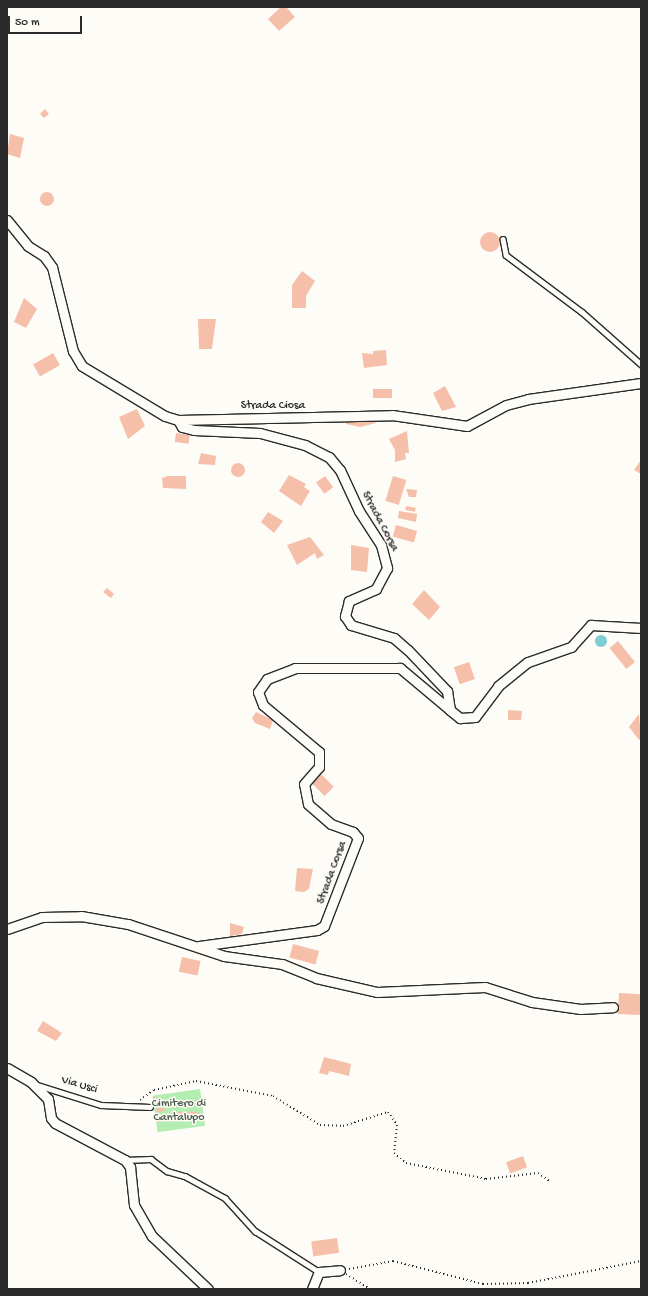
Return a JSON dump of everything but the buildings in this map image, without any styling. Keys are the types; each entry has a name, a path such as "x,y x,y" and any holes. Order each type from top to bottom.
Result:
{"street":[{"name":"Strada Ciosa","path":"7,220 28,246 44,256 52,266 73,351 82,366 165,416 178,420 392,415 467,426 506,405 528,399 641,383"},
{"name":"Strada Corsa","path":"178,420 182,427 194,430 260,433 305,445 329,457 340,470 359,512 380,545 387,568 376,588 349,601 346,616 351,625 394,638 408,650 447,691 450,710"},
{"name":"Strada Corsa","path":"199,946 317,930 324,926 332,913 358,838 353,832 331,824 308,804 304,784 319,767 319,752 263,705 258,692 267,679 296,668 400,668 460,718 475,717 498,686 528,662 571,647 592,625 641,628"},
{"name":"Strada Corsa","path":"7,929 42,917 81,916 128,924 199,946 224,956 282,964 316,978 377,992 478,987 532,1002 580,1009 613,1007"},
{"name":"Via Usci","path":"7,1068 31,1082"},
{"path":"31,1082 48,1099 50,1118 56,1123 125,1160 130,1167 134,1205 148,1231 208,1289"},
{"path":"312,1289 319,1272 340,1270"}],"lane":[{"path":"503,239 504,253 508,257 582,312 641,364"},
{"name":"Via Usci","path":"31,1082 101,1105 134,1104 150,1107"},
{"path":"125,1160 151,1159 167,1171 185,1176 219,1194 255,1231 319,1272"}],"path":[{"path":"134,1104 154,1090 196,1081 273,1096 320,1125 343,1126 388,1112 396,1125 394,1154 406,1163 486,1179 538,1173 551,1182"},
{"path":"340,1270 394,1261 483,1284 528,1283 641,1262"},
{"path":"340,1270 370,1289"}],"green space":[{"name":"Cimitero di Cantalupo","path":"200,1089 205,1126 158,1132 152,1096"}],"water":[{"path":"603,635 606,636 606,646 599,647 596,646 595,639 596,636"}]}
